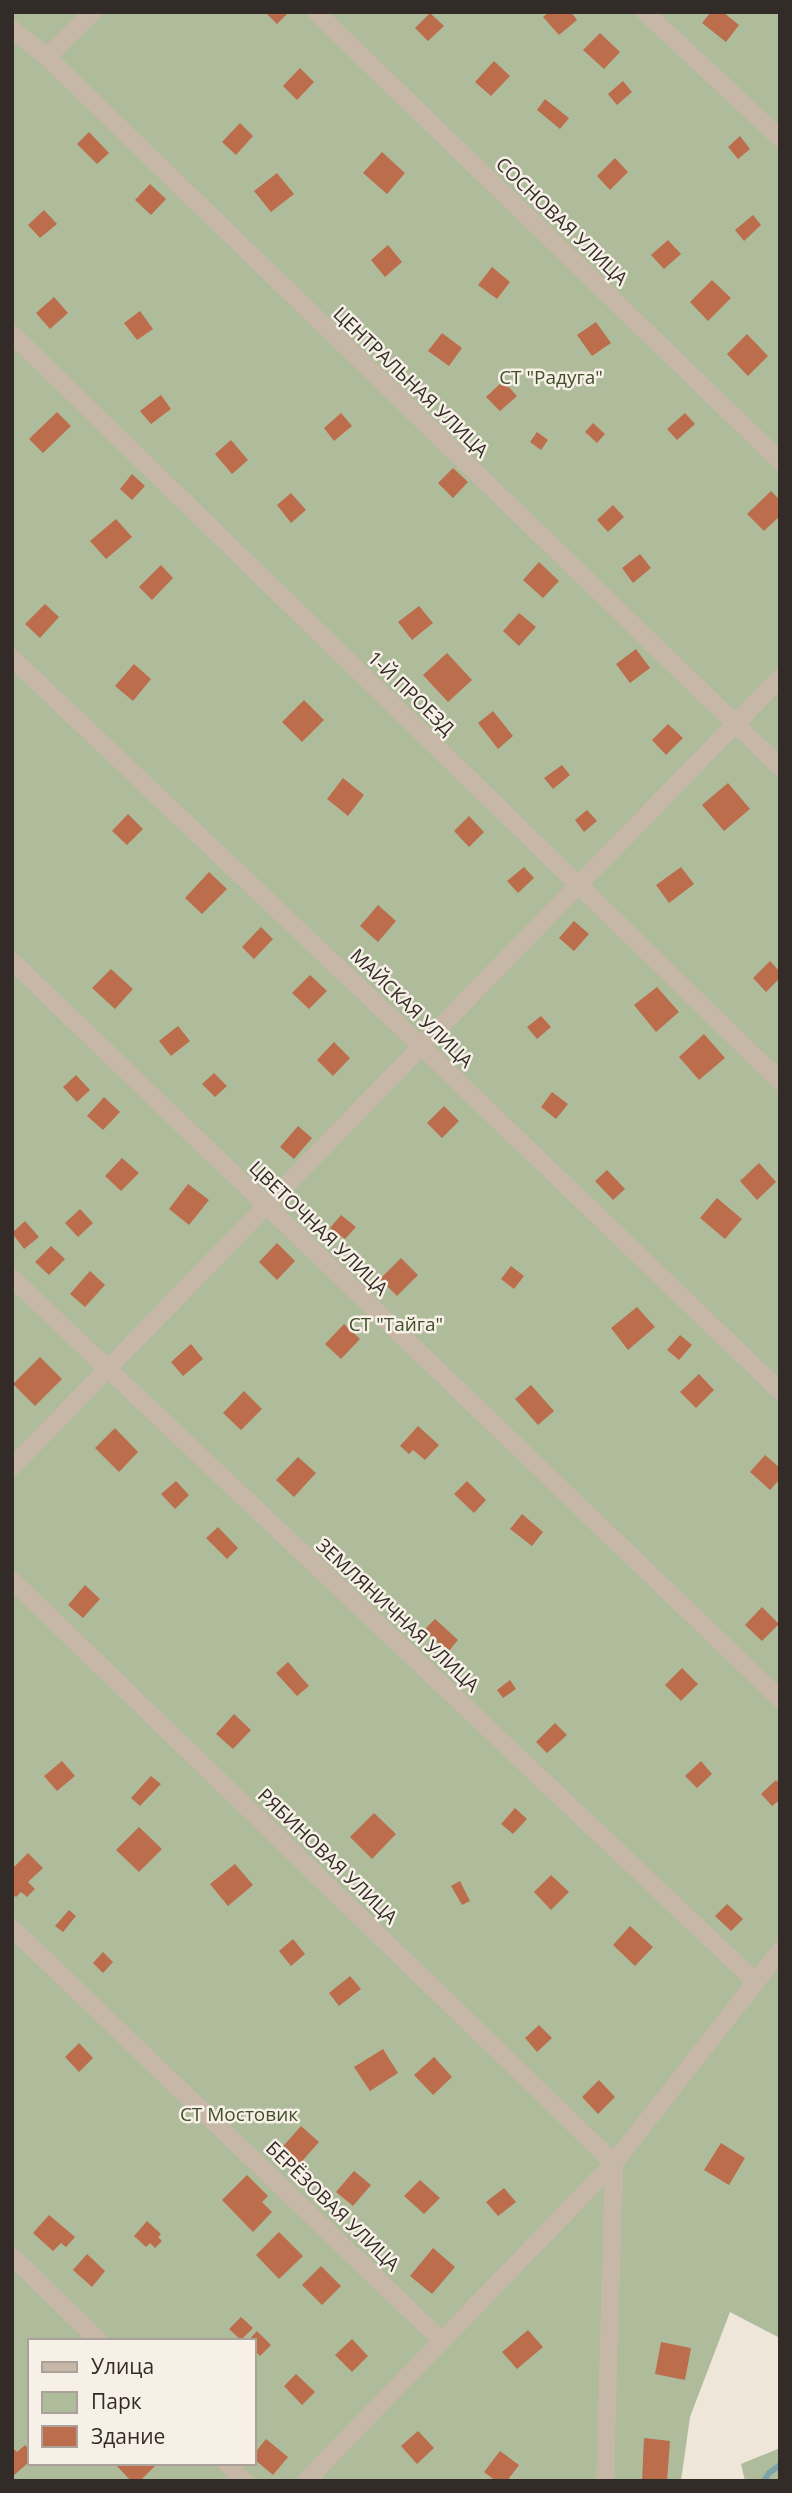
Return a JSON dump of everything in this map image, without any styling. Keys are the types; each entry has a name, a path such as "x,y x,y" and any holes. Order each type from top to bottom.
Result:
{"street":[{"path":"47,57 93,12"},
{"name":"СОСНОВАЯ УЛИЦА","path":"316,12 780,461"},
{"path":"645,12 780,138"},
{"name":"ЦЕНТРАЛЬНАЯ УЛИЦА","path":"12,29 47,57 780,767"},
{"name":"1-Й ПРОЕЗД","path":"12,334 780,1082"},
{"name":"МАЙСКАЯ УЛИЦА","path":"12,657 780,1391"},
{"path":"12,1467 780,678"},
{"name":"ЦВЕТОЧНАЯ УЛИЦА","path":"12,961 780,1699"},
{"name":"ЗЕМЛЯНИЧНАЯ УЛИЦА","path":"12,1278 756,1982"},
{"name":"РЯБИНОВАЯ УЛИЦА","path":"12,1580 614,2163"},
{"name":"БЕРЁЗОВАЯ УЛИЦА","path":"12,1928 442,2341"},
{"path":"306,2481 614,2163 780,1951"},
{"path":"605,2481 614,2163"},
{"path":"12,2256 97,2339"},
{"path":"228,2465 244,2481"}],"green space":[{"name":"СТ \"Тайга\"","path":"12,12 780,12 780,2338 730,2312 690,2417 681,2481 12,2481"},
{"path":"780,2448 780,2481 745,2481 741,2464"}],"building":[{"path":"265,12 289,12 277,24"},
{"path":"549,12 571,12 577,20 559,35 543,17"},
{"path":"711,12 723,12 739,25 726,42 702,23"},
{"path":"430,13 444,26 428,41 415,28"},
{"path":"600,33 620,52 604,69 583,50"},
{"path":"494,61 510,76 491,96 475,82"},
{"path":"300,68 314,82 297,100 283,86"},
{"path":"623,81 632,92 617,105 608,94"},
{"path":"545,99 569,118 560,129 537,110"},
{"path":"240,123 253,136 236,155 222,142"},
{"path":"89,132 109,153 97,164 77,144"},
{"path":"740,136 750,149 738,159 728,147"},
{"path":"382,152 405,173 387,194 363,173"},
{"path":"615,158 628,172 610,190 597,176"},
{"path":"277,173 294,194 271,212 254,191"},
{"path":"150,184 166,199 151,215 135,200"},
{"path":"44,210 57,224 40,238 28,225"},
{"path":"753,215 761,225 744,241 735,230"},
{"path":"668,240 681,254 664,269 651,255"},
{"path":"388,245 402,262 385,277 371,260"},
{"path":"492,267 510,282 497,299 478,285"},
{"path":"712,280 731,298 708,321 690,302"},
{"path":"54,297 68,313 50,329 36,313"},
{"path":"140,311 153,329 137,340 124,323"},
{"path":"596,322 611,343 592,356 577,335"},
{"path":"442,333 462,348 449,366 428,351"},
{"path":"747,334 768,356 748,376 727,354"},
{"path":"503,381 517,396 500,411 486,397"},
{"path":"161,395 171,409 151,424 140,411"},
{"path":"57,412 71,426 43,453 29,439"},
{"path":"341,413 352,426 334,441 324,428"},
{"path":"685,413 695,424 677,440 667,429"},
{"path":"593,423 605,434 597,443 585,432"},
{"path":"537,432 548,440 541,450 530,442"},
{"path":"231,440 248,460 232,474 215,454"},
{"path":"453,468 468,482 453,498 438,483"},
{"path":"132,474 145,486 132,500 120,489"},
{"path":"771,491 780,500 780,516 764,531 747,514"},
{"path":"291,493 306,510 291,523 277,505"},
{"path":"613,505 624,517 608,532 597,520"},
{"path":"116,519 132,537 106,559 90,541"},
{"path":"640,554 651,568 633,583 622,568"},
{"path":"539,562 559,581 543,598 523,580"},
{"path":"161,565 173,578 152,600 139,587"},
{"path":"45,604 59,617 40,638 25,624"},
{"path":"419,606 433,623 412,640 398,622"},
{"path":"519,613 536,627 519,646 503,631"},
{"path":"636,649 650,668 630,683 616,664"},
{"path":"447,653 472,680 448,702 423,675"},
{"path":"134,664 151,679 133,701 115,686"},
{"path":"304,700 324,720 302,742 282,722"},
{"path":"493,711 513,736 498,749 478,723"},
{"path":"668,724 683,738 666,755 652,740"},
{"path":"562,765 570,775 553,789 544,778"},
{"path":"343,778 364,795 348,816 327,799"},
{"path":"728,783 750,809 724,831 702,805"},
{"path":"587,810 597,821 584,832 575,820"},
{"path":"128,814 143,829 127,845 112,831"},
{"path":"469,816 484,832 469,847 454,831"},
{"path":"524,867 534,878 518,893 507,881"},
{"path":"681,867 694,884 669,903 656,885"},
{"path":"209,872 227,889 202,914 185,898"},
{"path":"378,905 396,921 378,942 360,926"},
{"path":"574,921 589,934 574,951 559,938"},
{"path":"261,927 273,939 254,959 242,947"},
{"path":"770,961 780,972 780,978 766,992 753,978"},
{"path":"111,969 133,989 115,1009 92,988"},
{"path":"310,975 327,991 309,1009 292,993"},
{"path":"657,987 679,1012 656,1032 634,1005"},
{"path":"541,1016 551,1027 537,1039 527,1027"},
{"path":"178,1026 190,1041 171,1056 159,1041"},
{"path":"704,1034 725,1058 699,1080 679,1057"},
{"path":"334,1042 350,1058 333,1076 317,1060"},
{"path":"214,1073 227,1086 215,1097 202,1084"},
{"path":"76,1075 90,1090 77,1102 63,1087"},
{"path":"552,1092 568,1104 556,1119 541,1107"},
{"path":"104,1097 120,1112 103,1130 87,1116"},
{"path":"444,1106 459,1121 442,1138 427,1123"},
{"path":"298,1126 312,1138 294,1159 280,1147"},
{"path":"122,1158 139,1173 121,1191 105,1176"},
{"path":"759,1163 776,1182 757,1200 740,1181"},
{"path":"607,1170 625,1189 613,1200 595,1181"},
{"path":"188,1184 209,1200 189,1225 169,1209"},
{"path":"717,1198 742,1219 725,1239 700,1218"},
{"path":"80,1209 93,1223 78,1237 65,1223"},
{"path":"341,1215 356,1227 345,1239 330,1228"},
{"path":"25,1221 39,1237 24,1249 12,1233"},
{"path":"277,1243 295,1261 277,1280 259,1262"},
{"path":"51,1246 65,1259 49,1275 35,1262"},
{"path":"401,1258 418,1275 397,1296 380,1279"},
{"path":"511,1266 524,1276 514,1289 501,1279"},
{"path":"90,1271 105,1285 85,1307 70,1294"},
{"path":"637,1307 655,1327 628,1350 611,1328"},
{"path":"344,1324 360,1339 341,1359 325,1344"},
{"path":"680,1335 692,1345 679,1360 667,1350"},
{"path":"191,1344 203,1359 183,1376 171,1362"},
{"path":"40,1357 62,1379 35,1406 13,1384"},
{"path":"699,1374 714,1390 696,1408 680,1392"},
{"path":"531,1385 554,1411 538,1425 515,1399"},
{"path":"244,1391 262,1409 241,1430 223,1413"},
{"path":"418,1426 439,1445 425,1460 413,1450 409,1454 400,1446"},
{"path":"115,1428 138,1452 119,1472 95,1448"},
{"path":"765,1455 780,1468 780,1479 770,1490 750,1472"},
{"path":"298,1457 316,1473 294,1497 276,1480"},
{"path":"176,1481 189,1495 175,1509 161,1494"},
{"path":"467,1481 486,1500 474,1513 454,1494"},
{"path":"522,1514 543,1532 532,1546 510,1529"},
{"path":"218,1527 238,1548 227,1559 206,1538"},
{"path":"85,1585 100,1599 83,1618 68,1605"},
{"path":"762,1607 779,1624 762,1641 745,1625"},
{"path":"435,1619 458,1640 448,1652 424,1630"},
{"path":"288,1662 309,1686 297,1696 276,1673"},
{"path":"682,1668 698,1684 681,1701 665,1685"},
{"path":"510,1680 516,1689 503,1698 497,1690"},
{"path":"234,1714 251,1730 233,1749 216,1734"},
{"path":"555,1723 567,1735 547,1753 536,1742"},
{"path":"62,1761 75,1776 57,1791 44,1776"},
{"path":"701,1761 712,1774 697,1788 685,1776"},
{"path":"151,1776 161,1784 140,1806 131,1798"},
{"path":"776,1780 780,1784 780,1800 772,1806 761,1794"},
{"path":"515,1808 527,1819 513,1834 501,1824"},
{"path":"374,1813 396,1834 372,1859 350,1837"},
{"path":"139,1827 162,1849 139,1872 116,1850"},
{"path":"28,1853 43,1868 28,1882 35,1889 27,1897 21,1892 16,1897 12,1894 12,1869"},
{"path":"235,1864 253,1885 228,1906 210,1884"},
{"path":"551,1875 569,1892 551,1910 534,1892"},
{"path":"460,1881 470,1901 462,1905 451,1886"},
{"path":"727,1904 743,1919 731,1931 715,1916"},
{"path":"69,1910 76,1916 63,1932 55,1926"},
{"path":"630,1926 653,1947 635,1966 613,1945"},
{"path":"293,1939 305,1954 291,1966 279,1951"},
{"path":"103,1952 113,1962 103,1973 93,1963"},
{"path":"350,1976 361,1989 339,2006 329,1993"},
{"path":"539,2025 552,2038 537,2052 525,2038"},
{"path":"79,2043 93,2058 79,2072 65,2057"},
{"path":"383,2049 398,2073 370,2091 354,2067"},
{"path":"434,2057 452,2077 433,2095 414,2075"},
{"path":"599,2080 615,2097 598,2114 582,2097"},
{"path":"301,2126 319,2142 296,2168 278,2152"},
{"path":"721,2143 745,2158 729,2185 704,2170"},
{"path":"354,2171 371,2185 353,2206 336,2192"},
{"path":"247,2175 268,2196 262,2202 272,2212 253,2232 222,2200"},
{"path":"420,2180 440,2198 424,2214 404,2196"},
{"path":"504,2188 516,2202 498,2216 486,2202"},
{"path":"49,2215 75,2237 66,2247 61,2243 53,2251 33,2233"},
{"path":"147,2221 161,2234 158,2237 162,2241 155,2248 150,2243 146,2247 134,2236"},
{"path":"279,2232 303,2256 279,2279 256,2255"},
{"path":"433,2248 455,2267 432,2294 410,2276"},
{"path":"87,2254 105,2271 92,2287 73,2270"},
{"path":"321,2266 341,2286 322,2305 302,2285"},
{"path":"241,2317 253,2328 242,2339 229,2329"},
{"path":"528,2330 543,2347 517,2369 502,2352"},
{"path":"257,2331 271,2345 260,2356 256,2352 256,2339 250,2339"},
{"path":"352,2339 368,2356 352,2372 335,2355"},
{"path":"661,2342 691,2348 685,2380 655,2374"},
{"path":"296,2374 315,2392 302,2405 284,2386"},
{"path":"418,2431 434,2448 417,2464 401,2446"},
{"path":"644,2438 670,2441 667,2481 642,2481"},
{"path":"266,2439 288,2457 273,2475 256,2461 256,2452"},
{"path":"25,2445 28,2448 28,2463 12,2477 12,2447 17,2452"},
{"path":"500,2451 519,2465 507,2481 496,2481 484,2472"},
{"path":"116,2465 156,2465 140,2481 131,2481"}],"waterway":[{"path":"764,2481 769,2473 780,2465"}],"park label":[{"name":"СТ \"Радуга\"","path":"551,377"},
{"name":"СТ Мостовик","path":"239,2114"}]}
